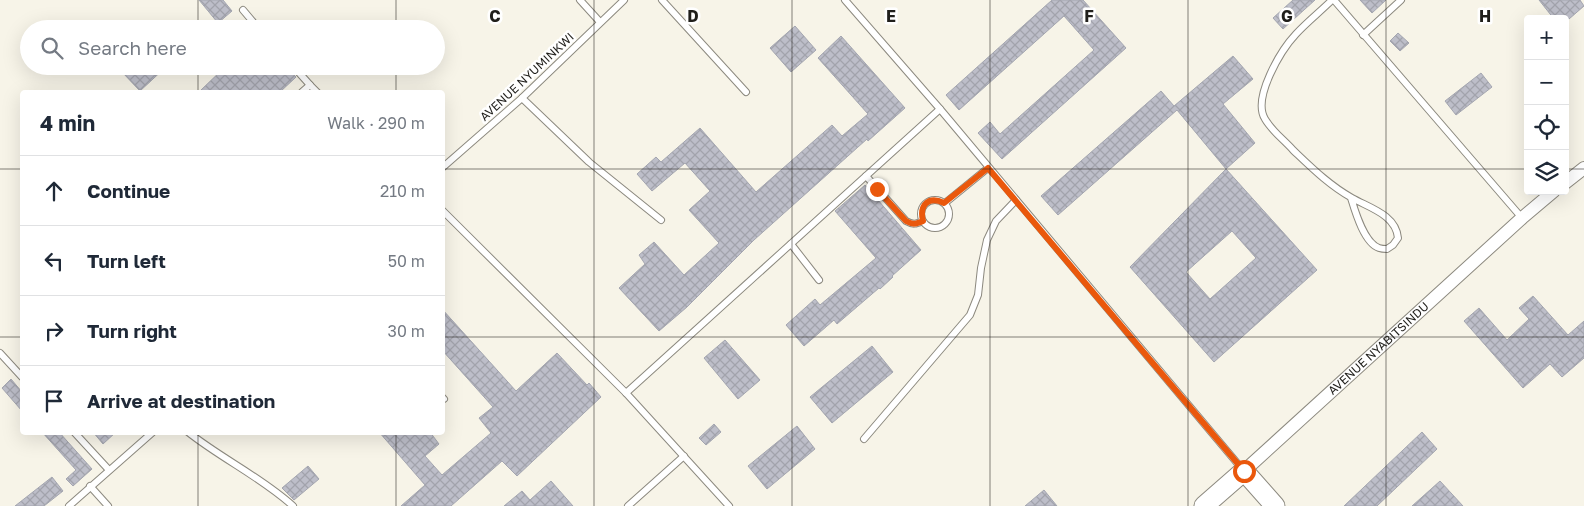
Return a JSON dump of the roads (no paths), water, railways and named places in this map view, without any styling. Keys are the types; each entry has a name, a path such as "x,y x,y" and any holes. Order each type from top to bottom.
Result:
{"street":[{"path":"1569,179 1584,168"},
{"name":"AVENUE NYABITSINDU","path":"1204,506 1549,195"},
{"path":"1244,471 1275,506"}],"lane":[{"path":"580,0 600,22"},
{"name":"AVENUE NYUMINKWI","path":"445,165 522,98 624,0"},
{"path":"662,0 746,92"},
{"path":"846,0 1244,471"},
{"path":"1351,198 1367,238 1378,248 1388,249 1393,245 1398,238 1397,229 1391,220 1351,198 1323,179 1275,132 1264,118 1260,106 1266,84 1279,58 1296,34 1333,0 1522,218"},
{"path":"1363,35 1401,0"},
{"path":"242,10 251,20"},
{"path":"301,75 315,90"},
{"path":"304,90 310,85"},
{"path":"522,98 589,162 661,220"},
{"path":"626,393 940,109"},
{"path":"944,203 988,168"},
{"path":"866,176 906,221 912,224 923,221"},
{"path":"937,200 944,203 949,210 948,218 944,225 937,228 929,227 923,221 921,213 924,206 929,201 937,200"},
{"path":"864,439 970,315 978,294 987,240 996,221 1016,200"},
{"path":"445,213 626,393 729,506"},
{"path":"791,244 819,280"},
{"path":"0,352 20,375"},
{"path":"77,435 109,470"},
{"path":"69,506 150,435"},
{"path":"192,435 227,461 266,485 293,506"},
{"path":"628,506 684,456"},
{"path":"90,486 108,506"}]}
